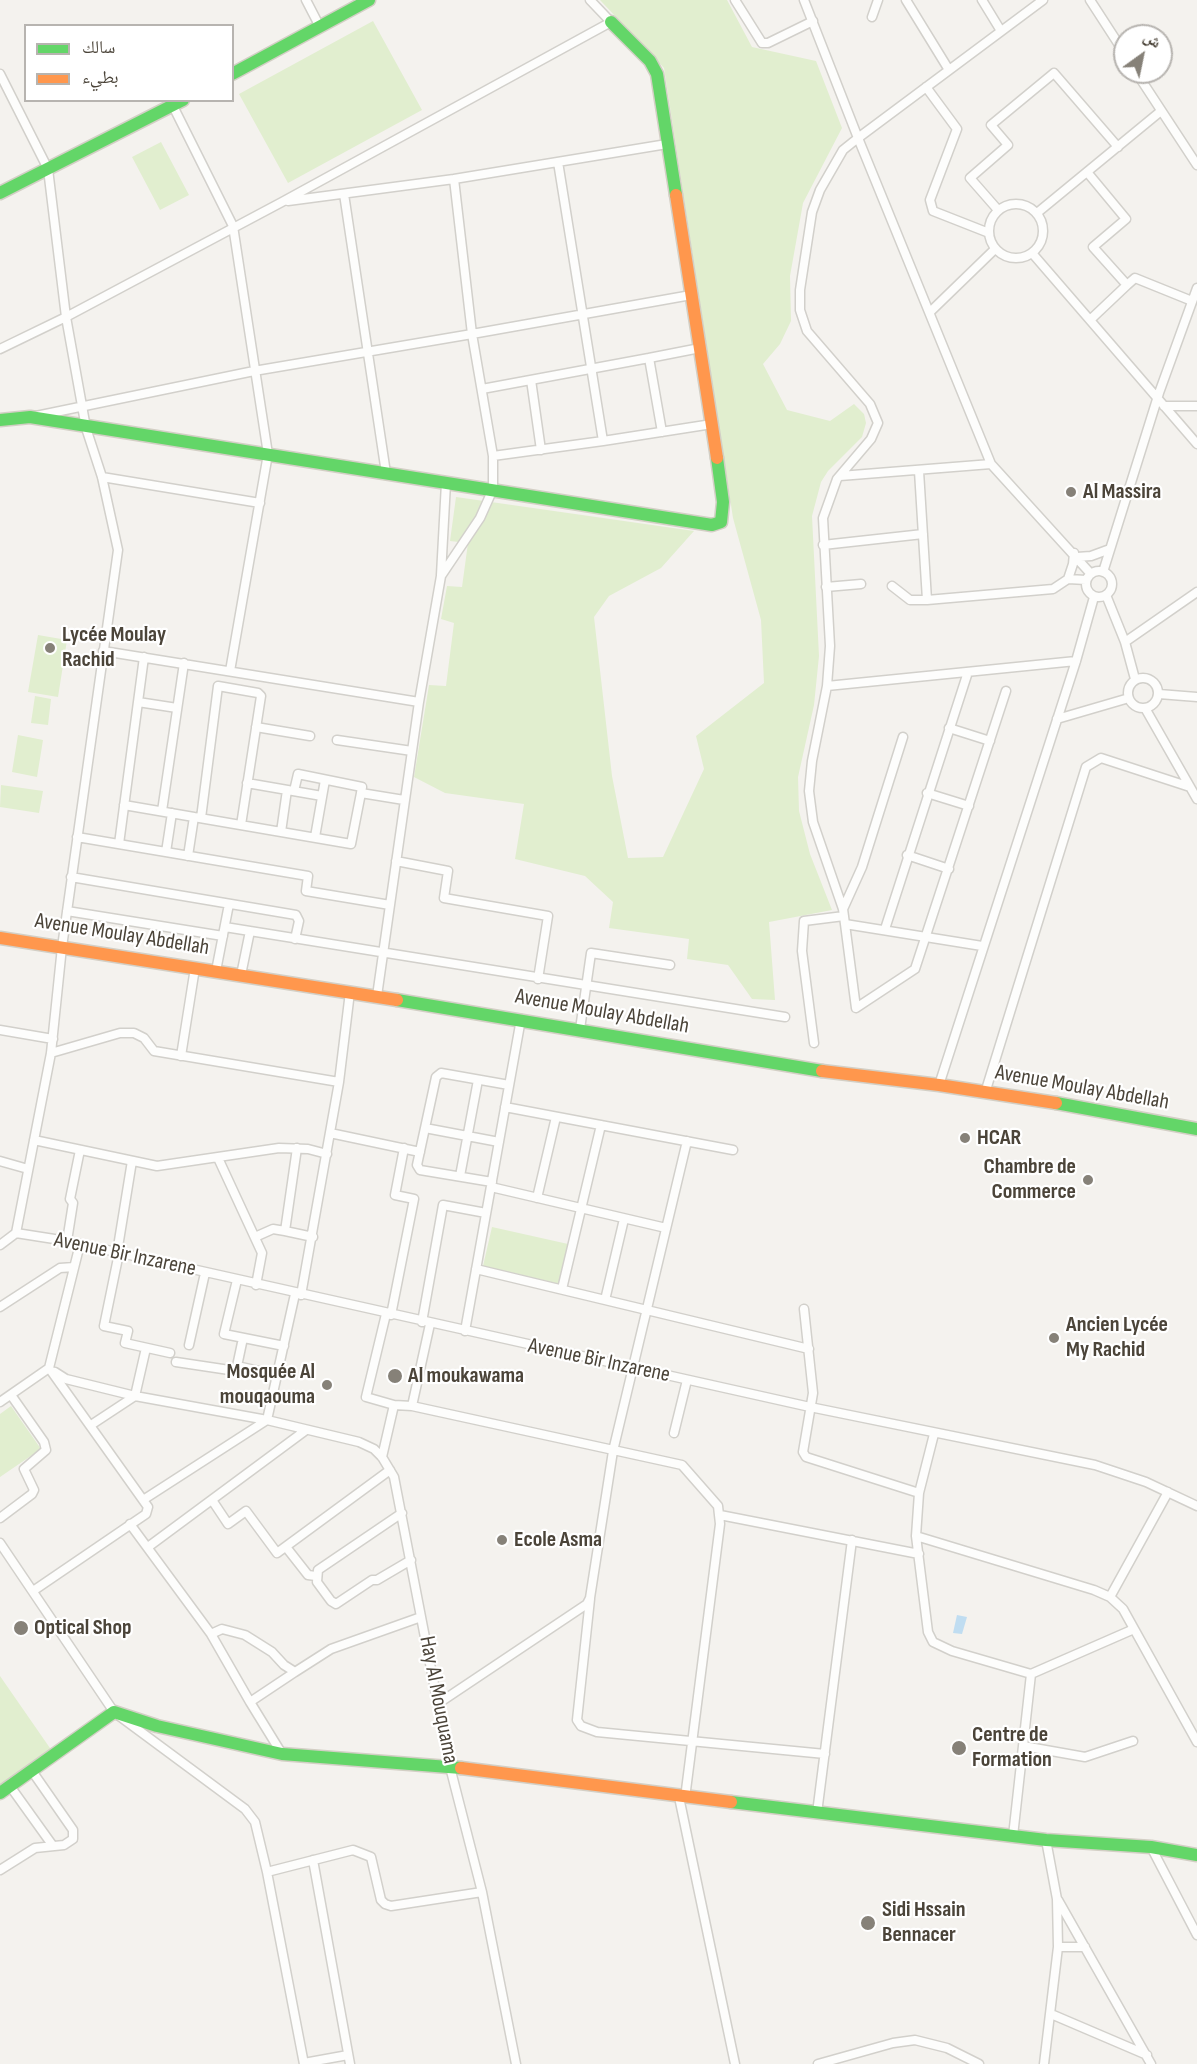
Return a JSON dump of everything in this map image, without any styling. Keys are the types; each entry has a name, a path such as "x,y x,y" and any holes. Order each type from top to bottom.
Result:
{"street":[{"path":"306,0 320,27"},
{"path":"234,73 369,0"},
{"path":"30,417 86,428 268,454 712,525 721,522 724,516 712,424 657,74 650,61 590,0"},
{"path":"735,0 762,43 768,44 813,21"},
{"path":"804,0 991,464 1076,555 1089,577 1086,588 1094,597"},
{"path":"872,17 878,0"},
{"path":"906,0 949,70"},
{"path":"982,0 1001,31"},
{"path":"1006,691 915,969 856,1008 844,916 813,822 809,791 812,761 827,686 830,646 823,518 830,493 840,476 871,439 878,423 870,404 807,331 800,310 806,240 816,201 843,150 1043,0"},
{"path":"1090,0 1113,35"},
{"path":"0,349 66,317 233,226 282,202 611,22"},
{"path":"998,210 970,178 1008,145 991,125 1054,73 1118,147"},
{"path":"0,74 48,169 66,317 86,428 102,477 118,549 62,946 51,1053 16,1233 0,1245"},
{"path":"1144,84 1197,165"},
{"path":"926,87 957,129 930,200 933,211 988,233"},
{"path":"0,193 178,103 233,226 268,454 230,671"},
{"path":"1037,213 1161,111"},
{"path":"282,202 454,179 667,144"},
{"path":"558,162 603,441"},
{"path":"1087,172 1126,219 1094,247 1127,285"},
{"path":"441,576 480,518 493,489 493,456 472,334 454,179"},
{"path":"344,194 386,473"},
{"path":"1014,203 1030,207 1037,213 1042,221 1042,239 1032,253 1025,257 1009,257 995,249 988,233 992,216 998,210 1014,203"},
{"path":"930,312 995,249"},
{"path":"1032,253 1197,444"},
{"path":"1090,320 1135,278 1192,301"},
{"path":"1103,572 1157,398 1197,288"},
{"path":"0,420 30,417 254,371 691,295"},
{"path":"482,389 700,348"},
{"path":"649,358 662,432"},
{"path":"531,380 542,450"},
{"path":"1164,406 1197,406"},
{"path":"493,456 712,424"},
{"path":"840,476 991,464"},
{"path":"919,471 927,600"},
{"path":"102,477 260,503"},
{"path":"377,996 404,800 441,576 446,483"},
{"path":"823,544 923,534"},
{"path":"1076,555 1091,556 1110,549"},
{"path":"1068,579 1076,555"},
{"path":"892,586 910,600 927,600 1053,589 1068,579 1089,577 1103,572"},
{"path":"1094,597 1106,595 1112,585 1109,577 1103,572"},
{"path":"826,587 861,584"},
{"path":"1125,642 1197,592"},
{"path":"1106,595 1125,642 1135,679"},
{"path":"939,1085 982,946 1076,661 1094,597"},
{"path":"103,651 419,702"},
{"path":"119,844 144,657"},
{"path":"827,686 1076,661"},
{"path":"162,811 184,663"},
{"path":"188,856 197,817 220,669"},
{"path":"885,929 927,793 968,672"},
{"path":"1149,678 1157,685 1159,694 1154,704 1145,708 1135,706 1129,698 1129,687 1135,679 1149,678"},
{"path":"218,686 260,694 242,825"},
{"path":"1159,694 1197,696"},
{"path":"1057,719 1129,698"},
{"path":"138,702 177,708"},
{"path":"1145,708 1197,799"},
{"path":"256,727 310,736"},
{"path":"949,728 990,741"},
{"path":"844,916 903,737"},
{"path":"337,740 412,751"},
{"path":"985,1093 1086,767 1101,758 1190,787"},
{"path":"124,805 281,832 352,843 362,787 298,774 291,790 281,832"},
{"path":"315,837 326,780"},
{"path":"248,783 322,796"},
{"path":"361,793 404,800"},
{"path":"927,793 969,806"},
{"path":"166,852 172,813"},
{"path":"77,837 308,876 306,891 390,905"},
{"path":"908,855 949,869"},
{"path":"396,861 448,871 444,898 548,916 538,979"},
{"path":"72,877 296,915 299,921 295,939"},
{"path":"216,971 229,904"},
{"path":"67,910 224,932 250,931 586,987 785,1017"},
{"path":"814,1043 802,951 804,921 844,916 885,929 982,946"},
{"path":"241,975 250,931"},
{"name":"Avenue Moulay Abdellah","path":"0,938 521,1019 791,1067 939,1085 1116,1113 1197,1129"},
{"path":"580,1029 591,952 670,965"},
{"path":"181,1056 195,968"},
{"path":"143,1500 267,1420 313,1237 339,1082 350,992"},
{"path":"465,1331 521,1019"},
{"path":"0,1030 52,1039"},
{"path":"51,1053 120,1034 134,1033 144,1038 154,1052 339,1082"},
{"path":"509,1085 441,1073 436,1077 417,1165 420,1170 460,1176 537,1198 666,1228"},
{"path":"460,1176 478,1080"},
{"path":"505,1107 733,1150"},
{"path":"537,1198 556,1116"},
{"path":"562,1289 600,1125"},
{"path":"425,1128 499,1142"},
{"path":"330,1133 420,1152"},
{"path":"34,1140 157,1166 297,1148 327,1154"},
{"path":"687,1141 613,1450 590,1599 577,1720 581,1726 597,1732 825,1754"},
{"path":"285,1231 297,1148"},
{"path":"404,1148 395,1195 414,1199 388,1314 366,1397 394,1405 412,1406 682,1465 718,1506 720,1515 692,1741 682,1798 735,2064"},
{"path":"67,1241 74,1203 70,1199 80,1150"},
{"path":"218,1158 262,1253 256,1285"},
{"path":"0,1161 28,1169"},
{"path":"132,1161 104,1326 128,1331 125,1343 170,1353"},
{"path":"412,1406 443,1205 486,1213"},
{"path":"605,1300 624,1219"},
{"path":"255,1237 273,1229 313,1237"},
{"name":"Avenue Bir Inzarene","path":"16,1233 67,1241 426,1323 934,1434 1095,1465 1124,1473 1197,1506"},
{"path":"0,1402 49,1368 80,1244"},
{"path":"0,1307 60,1268 74,1267"},
{"path":"476,1269 809,1349"},
{"path":"189,1345 205,1273"},
{"path":"237,1280 224,1334 284,1346"},
{"path":"804,1309 813,1393 803,1452 810,1461 919,1493"},
{"path":"176,1362 236,1371 243,1338"},
{"path":"91,1425 135,1396 146,1348"},
{"path":"237,1366 277,1375"},
{"path":"33,1591 146,1514 148,1507 49,1368"},
{"name":"Hay Al Mouquama","path":"49,1368 66,1379 135,1396 267,1420 359,1442 374,1449 382,1457 390,1470 402,1513 440,1703 450,1767 482,1892 516,2064"},
{"path":"674,1433 687,1380"},
{"path":"0,1518 32,1494 34,1490 24,1469 46,1450 44,1442 11,1395"},
{"path":"382,1457 394,1405"},
{"path":"148,1547 306,1430"},
{"path":"934,1434 919,1493 916,1536 928,1632 933,1642 951,1651 1031,1674 1134,1629"},
{"path":"212,1500 228,1524 246,1511 277,1553 390,1470"},
{"path":"1110,1597 1168,1492"},
{"path":"402,1513 318,1570 317,1582 331,1602 336,1604 372,1580 377,1580 411,1560"},
{"path":"720,1515 919,1554"},
{"path":"130,1524 211,1634 282,1754"},
{"path":"916,1536 1094,1590 1110,1597 1123,1609 1196,1736"},
{"path":"817,1813 852,1540"},
{"path":"0,1544 114,1712 246,1809 257,1829 267,1872 304,2063 349,2060 314,1860"},
{"path":"286,1547 308,1575 316,1576"},
{"path":"440,1703 587,1604 590,1599"},
{"path":"250,1702 331,1649 422,1617"},
{"path":"211,1634 222,1629 245,1635 272,1652 294,1672"},
{"path":"1013,1836 1031,1674"},
{"path":"114,1712 157,1726 282,1754 450,1767 682,1798 1046,1840 1151,1847 1197,1855"},
{"path":"53,1846 5,1790 114,1712"},
{"path":"1023,1746 1085,1757 1133,1741"},
{"path":"0,1870 35,1848 67,1844 73,1839 73,1830 32,1771"},
{"path":"1044,2064 1058,1947 1057,1899 1046,1840"},
{"path":"1151,1847 1197,1935"},
{"path":"267,1872 353,1850 364,1852 371,1857 381,1900 391,1906 482,1892"},
{"path":"1057,1899 1151,2064"},
{"path":"1058,1947 1085,1947"},
{"path":"1051,2014 1147,2055"},
{"path":"818,2064 894,2043 915,2040 947,2049 979,2064"}],"green space":[{"path":"600,0 727,0 752,47 816,61 842,128 803,203 790,276 791,321 780,344 763,364 787,410 830,421 854,404 864,414 866,423 862,437 828,471 821,482 812,516 819,656 814,705 798,777 799,811 810,854 832,910 769,922 775,1000 752,999 728,965 687,959 689,939 609,928 613,902 585,876 515,859 524,804 445,793 414,777 429,685 446,686 454,623 441,619 447,586 462,587 468,543 450,541 456,497 694,531 661,568 609,596 594,617 612,776 628,858 663,857 704,769 696,736 764,683 761,620 733,518 664,68"},
{"path":"373,21 422,110 288,183 239,94"},
{"path":"161,142 189,195 160,210 132,157"},
{"path":"38,635 67,640 58,697 28,692"},
{"path":"35,696 51,699 48,725 31,723"},
{"path":"18,735 43,740 37,777 12,772"},
{"path":"1,785 43,791 39,813 0,807"},
{"path":"492,1227 568,1244 559,1284 483,1266"},
{"path":"11,1406 41,1449 0,1477 0,1414"},
{"path":"0,1676 52,1751 0,1786"}],"water":[{"path":"957,1615 967,1617 962,1634 953,1633"}],"traffic: fast":[{"path":"234,73 369,0"},
{"path":"611,22 650,61 657,74 676,195"},
{"path":"0,193 179,102"},
{"path":"0,420 30,417 712,525 721,522 723,502 717,458"},
{"path":"397,1000 822,1071"},
{"path":"1056,1103 1197,1129"},
{"path":"0,1793 114,1712 157,1726 282,1754 461,1768"},
{"path":"731,1802 1046,1840 1151,1847 1197,1855"}],"traffic: slow":[{"path":"676,195 717,458"},
{"path":"0,938 397,1000"},
{"path":"822,1071 939,1085 1056,1103"},
{"path":"461,1768 731,1802"}],"place":[{"name":"Al Massira","path":"1071,492"},
{"name":"Lycée Moulay Rachid","path":"50,648"},
{"name":"HCAR","path":"965,1138"},
{"name":"Chambre de Commerce","path":"1088,1180"},
{"name":"Ancien Lycée My Rachid","path":"1054,1338"},
{"name":"Al moukawama","path":"395,1376"},
{"name":"Mosquée Al mouqaouma","path":"327,1385"},
{"name":"Ecole Asma","path":"502,1540"},
{"name":"Optical Shop","path":"21,1628"},
{"name":"Centre de Formation","path":"959,1748"},
{"name":"Sidi Hssain Bennacer","path":"868,1923"}]}
